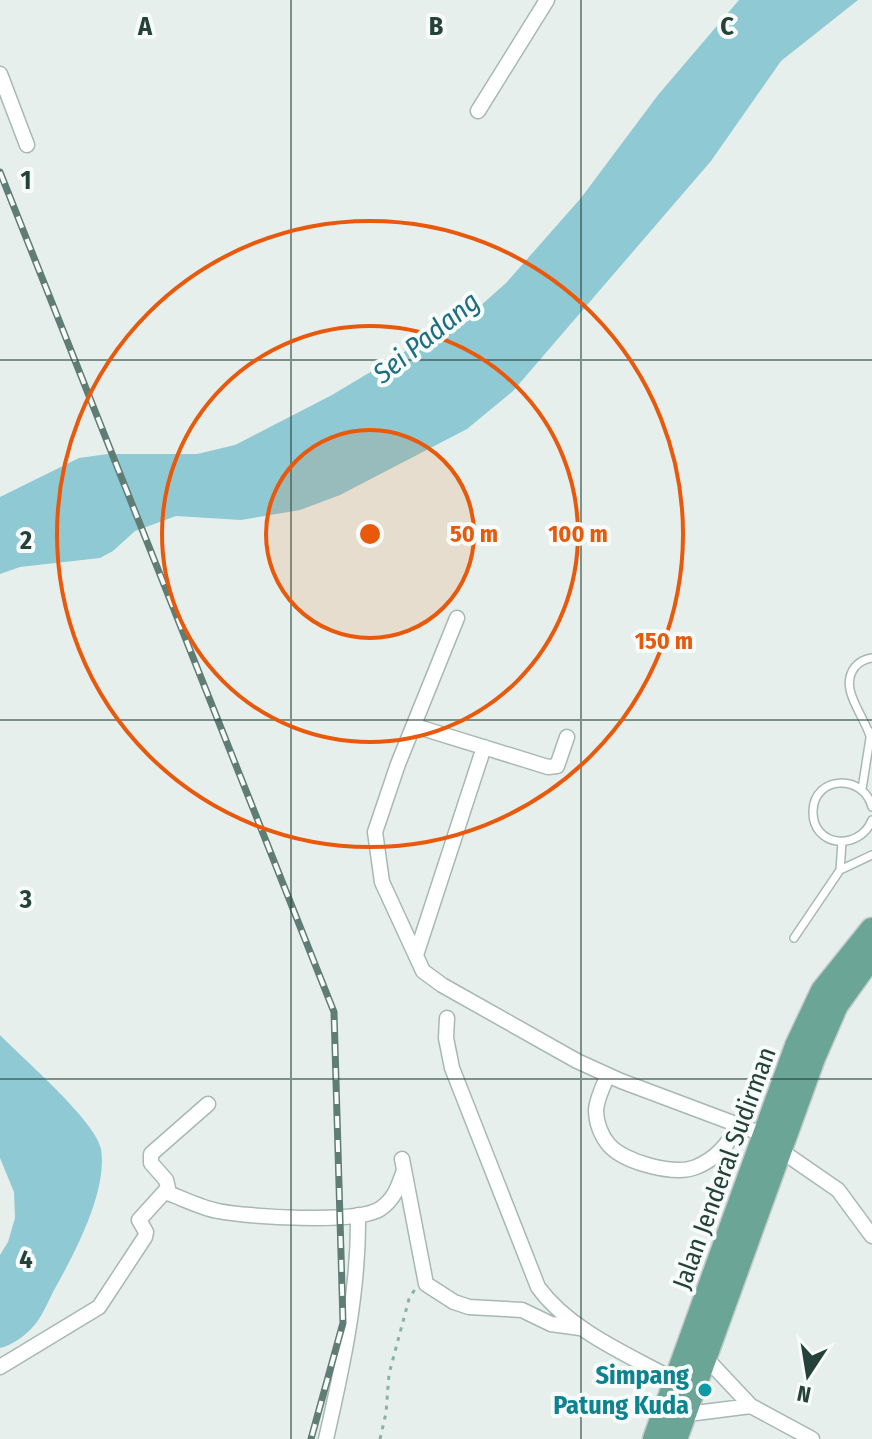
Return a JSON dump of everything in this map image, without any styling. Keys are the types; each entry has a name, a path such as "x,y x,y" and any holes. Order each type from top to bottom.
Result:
{"main road":[{"name":"Jalan Jenderal Sudirman","path":"655,1439 675,1422 696,1353 772,1142 797,1046 823,991 872,930"},
{"name":"Jalan Jenderal Sudirman","path":"772,1142 836,1005 872,955"},
{"name":"Jalan Jenderal Sudirman","path":"675,1422 676,1381 696,1353"}],"street":[{"path":"478,111 547,0"},
{"path":"0,74 27,145"},
{"path":"457,618 398,764 375,832 382,882 423,971 442,985 577,1061 738,1125 772,1142 838,1190 872,1236"},
{"path":"415,726 548,767 557,766 567,737"},
{"path":"416,955 484,747"},
{"path":"447,1018 446,1038 452,1068 538,1287 550,1304 585,1329 676,1381"},
{"path":"608,1075 598,1097 596,1112 600,1130 616,1151 647,1165 674,1171 694,1168 729,1143 738,1125"},
{"path":"0,1367 92,1312 107,1299 145,1237 146,1232 139,1220 165,1192 168,1183 151,1163 151,1154 208,1104"},
{"path":"165,1192 217,1211 311,1218 358,1215 378,1210 394,1197 403,1165 426,1284 454,1302 469,1307 522,1310 551,1324 585,1329"},
{"path":"326,1439 349,1332 358,1215"},
{"path":"696,1353 751,1406 812,1439"},
{"path":"675,1422 751,1406"}],"lane":[{"path":"862,789 871,732 852,697 849,684 857,664 872,658"},
{"path":"872,807 862,789 852,783 841,782 820,792 813,812 815,824 821,833 842,842 860,837 872,820"},
{"path":"794,938 840,870 842,842"},
{"path":"840,870 872,855"}],"path":[{"path":"380,1439 389,1374 409,1299 412,1291 426,1284"}],"water":[{"path":"739,0 858,0 781,61 711,161 513,391 467,429 340,495 300,510 241,520 176,516 135,531 100,558 20,567 0,574 0,497 79,458 108,454 197,454 235,445 332,395 479,307 506,283 581,198 658,95"},
{"path":"0,1035 86,1122 101,1149 102,1166 87,1223 44,1311 24,1335 0,1348 0,1255 8,1242 15,1218 14,1192 0,1158"}],"railway":[{"path":"0,172 334,1012 343,1323 311,1439"}],"place":[{"name":"Simpang Patung Kuda","path":"705,1390"}],"water label":[{"name":"Sei Padang","path":"426,337"}]}
